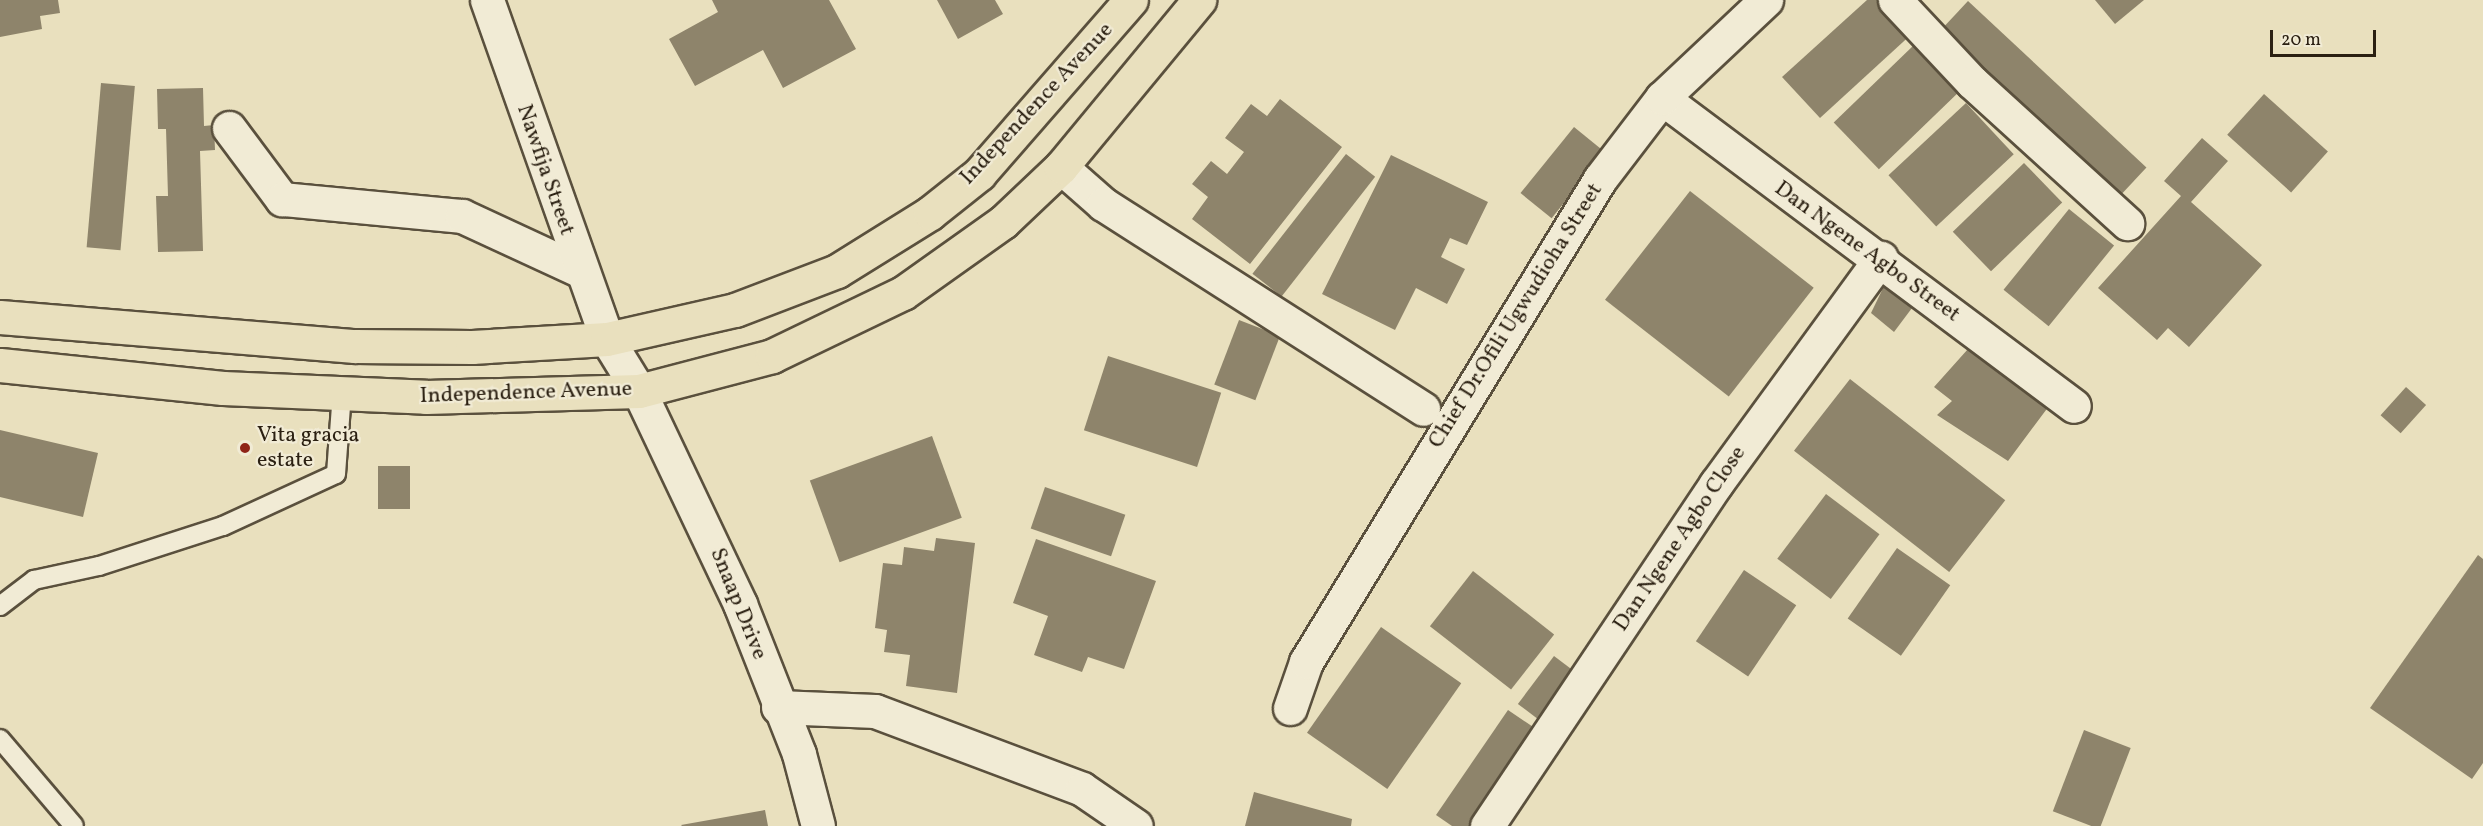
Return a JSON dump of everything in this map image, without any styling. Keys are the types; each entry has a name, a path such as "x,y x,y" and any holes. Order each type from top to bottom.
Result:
{"main road":[{"name":"Independence Avenue","path":"0,317 355,346 607,339 680,326 788,294 837,271 920,219 979,174 1131,0"},
{"name":"Independence Avenue","path":"0,364 223,388 426,397 639,390 772,356 903,293 1003,222 1061,167 1199,0"}],"street":[{"name":"Nawfija Street","path":"487,0 581,271 607,339"},
{"name":"Chief Dr.Ofili Ugwudioha Street","path":"1290,708 1306,662 1536,280 1600,179 1662,98 1766,0"},
{"path":"1895,0 1972,82 2127,223"},
{"name":"Dan Ngene Agbo Street","path":"1662,98 1762,177 1881,258 2074,406"},
{"path":"229,128 282,199 462,216 581,271"},
{"path":"1061,167 1103,204 1423,409"},
{"name":"Dan Ngene Agbo Close","path":"1487,826 1716,484 1881,258"},
{"name":"Snaap Drive","path":"607,339 639,390 740,604 778,707 799,754 818,826"},
{"path":"778,707 875,711 1082,789 1136,826"}],"lane":[{"path":"0,606 34,580 99,567 223,526 336,474 342,393"},
{"path":"0,739 74,826"}],"building":[{"path":"0,0 58,0 60,13 40,16 42,29 0,37"},
{"path":"712,0 829,0 856,49 783,88 763,50 695,86 669,39 718,12"},
{"path":"937,0 995,0 1003,14 958,39"},
{"path":"1867,0 1886,0 1915,31 1820,118 1782,77"},
{"path":"2095,0 2144,0 2115,24"},
{"path":"1968,1 2146,167 2112,205 1933,38"},
{"path":"1915,44 1960,91 1879,169 1834,122"},
{"path":"101,83 135,86 120,250 87,247"},
{"path":"203,88 204,126 214,125 215,150 200,151 203,251 158,252 156,196 168,196 166,129 158,129 157,89"},
{"path":"2264,94 2328,152 2291,192 2227,135"},
{"path":"1280,99 1342,147 1250,264 1192,219 1208,197 1192,184 1211,161 1227,174 1244,152 1225,138 1251,104 1267,116"},
{"path":"1966,103 2014,154 1936,226 1888,175"},
{"path":"1574,127 1605,152 1552,218 1521,193"},
{"path":"2202,138 2228,161 2191,202 2262,265 2189,347 2168,328 2157,340 2098,288 2181,196 2164,181"},
{"path":"1346,154 1375,177 1282,297 1252,274"},
{"path":"1391,155 1488,202 1467,245 1450,238 1441,257 1465,269 1447,304 1416,288 1395,330 1322,294"},
{"path":"2024,163 2062,203 1991,271 1953,232"},
{"path":"1690,191 1814,288 1729,396 1605,300"},
{"path":"2069,209 2114,246 2049,326 2004,290"},
{"path":"1886,282 1918,300 1894,332 1871,313"},
{"path":"1239,320 1280,336 1255,400 1214,384"},
{"path":"1968,349 2049,406 2008,461 1937,415 1952,401 1934,387"},
{"path":"1108,356 1221,393 1197,467 1084,430"},
{"path":"1850,379 2005,500 1949,572 1794,451"},
{"path":"2406,387 2426,405 2401,433 2381,415"},
{"path":"0,430 98,453 83,517 0,497"},
{"path":"932,436 962,518 840,562 810,480"},
{"path":"378,466 410,466 410,509 378,509"},
{"path":"1045,487 1125,515 1111,556 1031,529"},
{"path":"1826,494 1880,534 1831,599 1777,559"},
{"path":"936,538 975,543 957,693 906,686 910,655 884,652 887,630 875,628 883,563 902,565 904,547 934,551"},
{"path":"1036,539 1156,581 1124,669 1088,657 1082,672 1034,655 1048,616 1013,603"},
{"path":"1897,548 1950,585 1901,656 1848,618"},
{"path":"2478,555 2483,559 2483,763 2472,779 2370,708"},
{"path":"1744,570 1796,605 1748,677 1696,641"},
{"path":"1473,571 1554,634 1511,690 1430,626"},
{"path":"1381,627 1461,683 1387,789 1307,733"},
{"path":"1554,656 1581,676 1545,724 1518,704"},
{"path":"1508,710 1542,733 1478,826 1452,826 1436,815"},
{"path":"2084,730 2131,748 2101,826 2091,826 2053,811"},
{"path":"1254,792 1352,819 1351,826 1245,826"},
{"path":"765,810 768,826 681,825"}],"place":[{"name":"Vita gracia estate","path":"245,448"}]}
